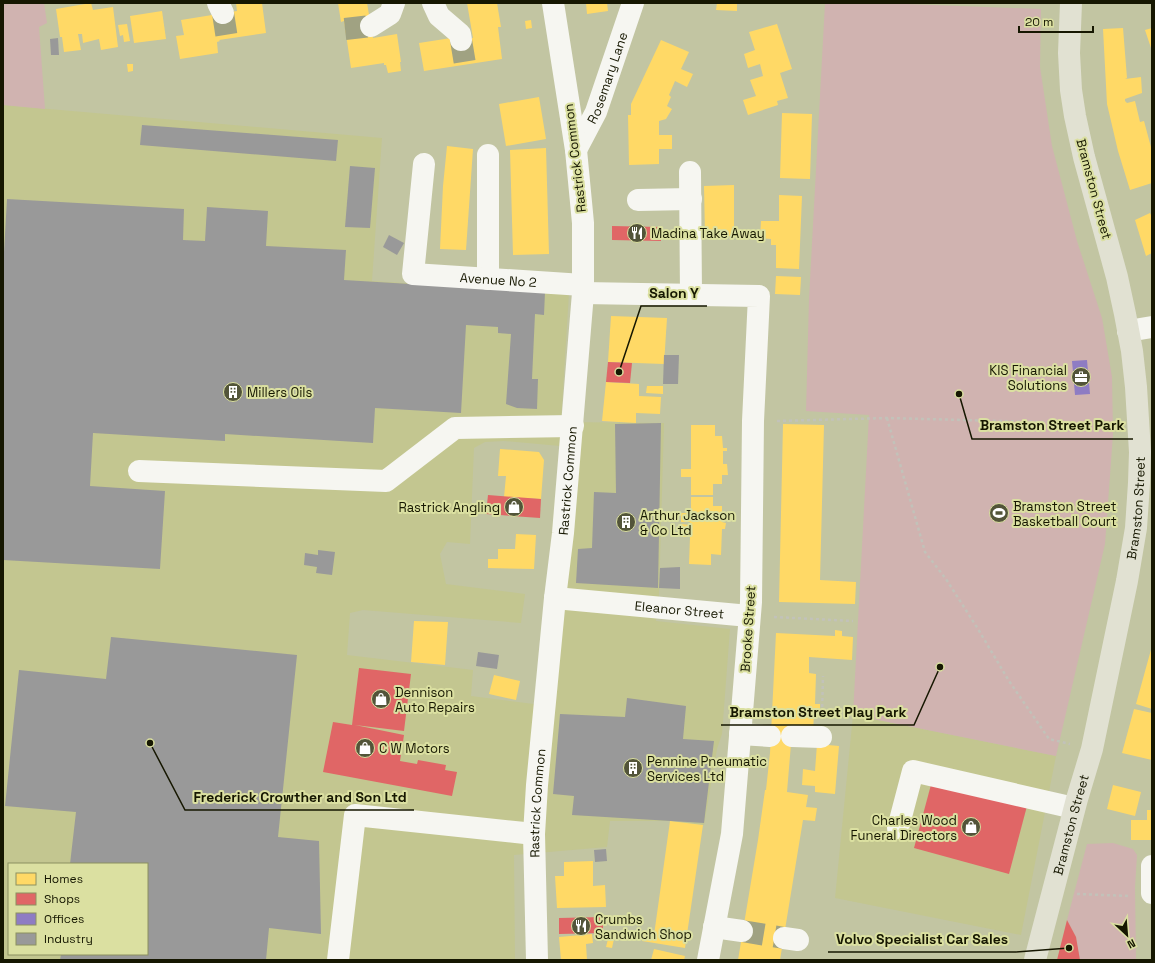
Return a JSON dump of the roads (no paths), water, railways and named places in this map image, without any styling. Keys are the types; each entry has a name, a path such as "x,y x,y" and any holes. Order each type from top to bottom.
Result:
{"main road":[{"name":"Bramston Street","path":"1035,960 1074,808 1092,749 1127,581 1136,528 1146,451 1139,424 1132,351 1117,277 1084,157 1075,116 1071,90 1069,53 1071,3"}],"street":[{"path":"371,26 390,14 394,3"},
{"path":"433,3 439,16 460,34 461,40"},
{"name":"Rastrick Common","path":"537,960 534,834 537,785 573,426 583,289 583,223 576,150 553,3"},
{"name":"Rosemary Lane","path":"576,150 596,112 633,3"},
{"path":"488,155 488,279"},
{"name":"Avenue No 2","path":"424,164 413,274 488,279 583,289 691,295 759,296"},
{"path":"690,172 691,295"},
{"path":"638,200 691,199"},
{"name":"Brooke Street","path":"708,960 732,834 751,602 753,421 759,296"},
{"path":"1128,331 1152,327"},
{"path":"139,471 386,481 456,428 573,426"},
{"name":"Eleanor Street","path":"555,598 612,610 690,618 749,616"},
{"path":"740,734 821,737"},
{"path":"898,828 913,771 1074,808"},
{"path":"338,960 355,815 534,834"},
{"path":"1145,894 1152,866"},
{"path":"714,927 742,931"}],"tunnel":[{"path":"223,13 227,39"},
{"path":"345,29 371,26"},
{"path":"461,40 465,64"},
{"path":"742,931 784,938"}],"place":[{"name":"Madina Take Away","path":"637,233"},
{"name":"Salon Y","path":"619,372"},
{"name":"KIS Financial Solutions","path":"1081,377"},
{"name":"Millers Oils","path":"233,392"},
{"name":"Bramston Street Park","path":"959,394"},
{"name":"Rastrick Angling","path":"514,507"},
{"name":"Bramston Street Basketball Court","path":"999,513"},
{"name":"Arthur Jackson & Co Ltd","path":"626,522"},
{"name":"Bramston Street Play Park","path":"940,667"},
{"name":"Dennison Auto Repairs","path":"381,699"},
{"name":"Frederick Crowther and Son Ltd","path":"150,743"},
{"name":"C W Motors","path":"365,748"},
{"name":"Pennine Pneumatic Services Ltd","path":"633,768"},
{"name":"Charles Wood Funeral Directors","path":"971,827"},
{"name":"Crumbs Sandwich Shop","path":"581,926"},
{"name":"Volvo Specialist Car Sales","path":"1069,948"}]}
